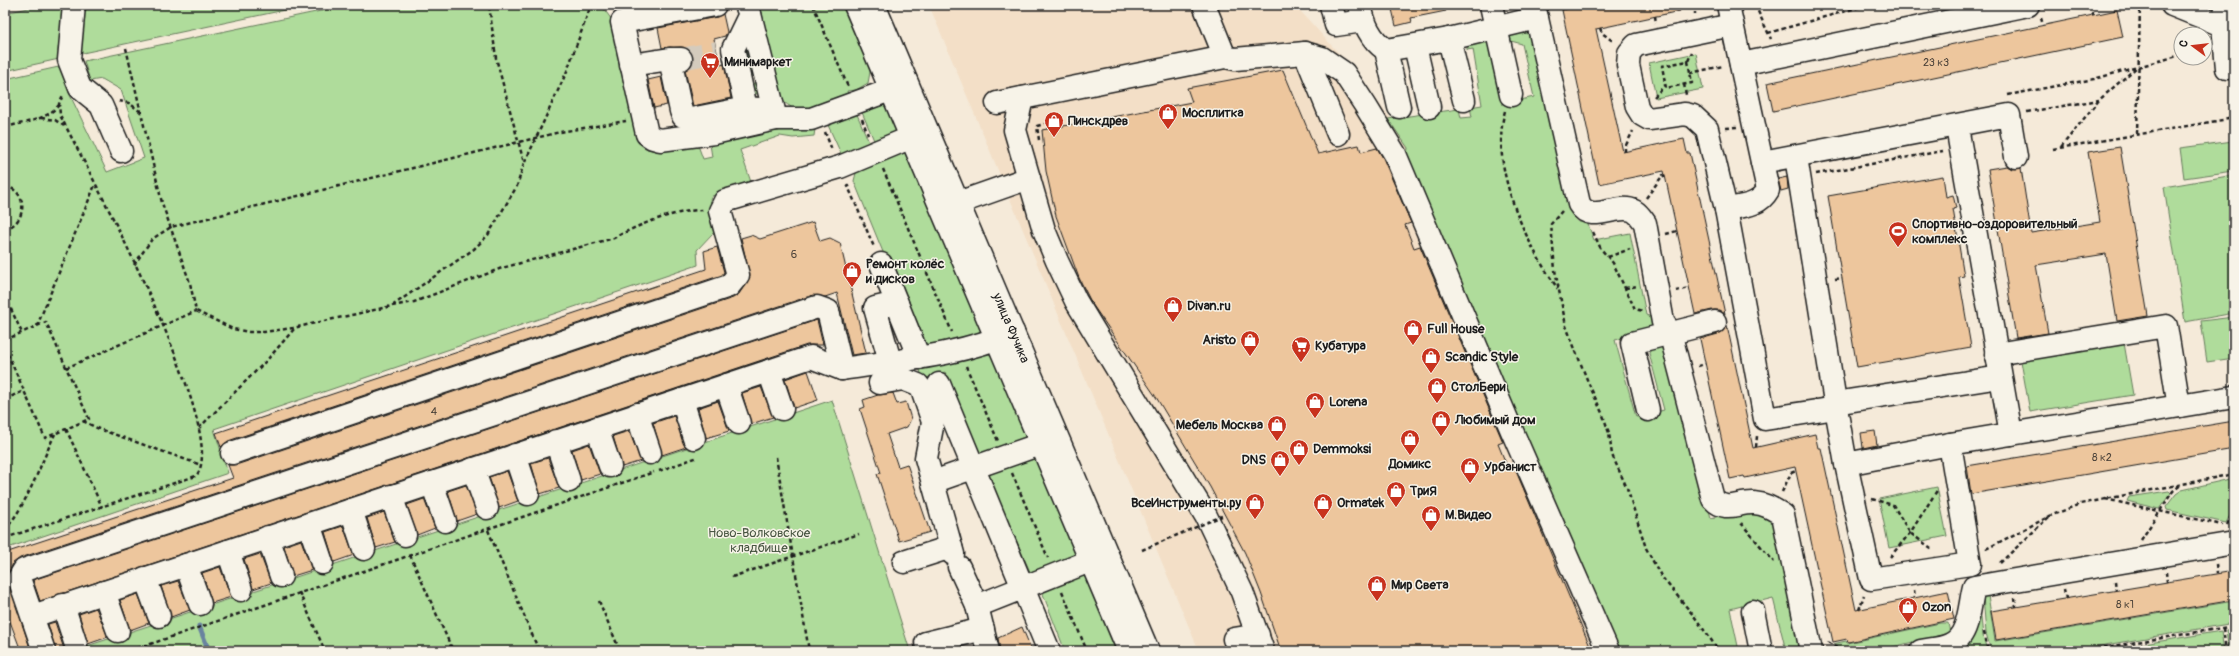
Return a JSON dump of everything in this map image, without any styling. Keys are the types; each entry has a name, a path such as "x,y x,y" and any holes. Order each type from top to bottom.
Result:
{"street":[{"path":"74,5 69,60 80,88 101,105 121,151"},
{"path":"715,5 618,14 646,134 660,140 714,134 776,118 802,120 818,117 900,87"},
{"name":"улица Фучика","path":"855,5 900,87 958,203 1005,335"},
{"name":"улица Фучика","path":"874,5 900,87 912,137 1005,335 1050,441 1099,558 1129,651"},
{"path":"1204,5 1226,57"},
{"path":"1331,5 1336,25 1362,13 1371,36 1386,50 1399,107"},
{"path":"1491,5 1511,96"},
{"path":"1741,63 2028,5"},
{"path":"2172,5 2230,22 2227,68"},
{"path":"746,108 725,51 748,9"},
{"path":"748,9 776,118"},
{"path":"1386,50 1449,39 1495,27 1536,12 1585,209 1628,209 1636,212 1645,223 1663,322 1670,332 1713,498 1718,504 1725,507 1753,503 1768,506 1783,515 1811,651"},
{"path":"1726,209 1755,204 1764,198 1768,190 1730,15 1636,45 1629,53 1628,65 1637,108 1642,115 1649,119 1685,114 1694,116 1707,129 1726,209 1765,419 2000,377"},
{"path":"1449,39 1464,100"},
{"path":"1415,46 1429,108"},
{"path":"1304,53 1338,134"},
{"path":"997,103 1226,57 1235,59 1304,53 1322,58 1344,74 1395,154 1512,431 1608,651"},
{"path":"631,65 676,59 683,116 692,119 746,108 759,109 776,118"},
{"path":"1022,98 1016,130 1044,230 1076,301 1206,516 1242,592 1260,643 1234,639"},
{"path":"1762,162 1957,127 2004,106 2016,157"},
{"path":"1957,127 2011,434"},
{"path":"232,453 729,286 738,275 720,211 721,205 730,199 840,167 912,137"},
{"path":"1796,157 1846,464 1871,579 1965,562"},
{"path":"958,203 1029,178"},
{"path":"881,264 920,358"},
{"path":"890,361 875,308 897,303"},
{"path":"44,651 19,578 24,570 817,307 828,311 842,369"},
{"path":"1648,410 1632,343 1670,332 1746,316"},
{"path":"1996,354 2092,333 2165,320 2179,406"},
{"path":"33,616 811,357 842,369 890,361 920,358 959,350 1005,335"},
{"path":"769,370 782,409"},
{"path":"880,383 903,379 918,385 922,390 933,422 926,458 954,556 977,606 988,651"},
{"path":"939,384 1049,651"},
{"path":"726,385 739,423"},
{"path":"1846,464 1951,452 2011,434 2234,397"},
{"path":"682,400 698,447"},
{"path":"637,414 650,453"},
{"path":"597,428 610,466"},
{"path":"556,441 569,481"},
{"path":"933,482 972,467 1050,441"},
{"path":"1921,651 1949,645 1956,641 1967,622 1974,587 1965,562 1951,452"},
{"path":"515,455 528,494"},
{"path":"473,469 486,508"},
{"path":"432,483 445,521"},
{"path":"391,496 408,545"},
{"path":"351,510 364,549"},
{"path":"309,524 322,563"},
{"path":"1974,587 2129,561 2230,534"},
{"path":"268,537 281,576"},
{"path":"228,551 241,590"},
{"path":"904,562 954,556"},
{"path":"977,606 1099,558"},
{"name":"улица Фучика","path":"1099,558 1148,651"},
{"path":"186,564 200,604"},
{"path":"145,578 159,616"},
{"path":"104,592 118,631"},
{"path":"63,605 76,645"},
{"path":"1753,611 1761,651"},
{"path":"926,643 983,629"}],"path":[{"path":"489,5 496,58 520,142 524,163"},
{"path":"392,306 474,249 488,235 517,186 524,163 567,71 591,5"},
{"path":"812,5 1088,651"},
{"path":"1755,5 1780,56"},
{"path":"1768,33 1867,5"},
{"path":"2091,5 2093,15"},
{"path":"2136,134 2140,5"},
{"path":"126,48 162,203 172,227 190,284 196,311 218,324 249,332 296,327 414,302 478,276 534,258 614,238 627,230 680,213 691,210 720,211"},
{"path":"2004,106 2173,56"},
{"path":"1688,61 1690,73 1692,83 1666,88 1662,66 1688,61"},
{"path":"1690,73 1741,63"},
{"path":"2061,148 2099,100 2138,66"},
{"path":"5,538 196,476 201,465 203,454 199,428 185,378 163,324 60,115 60,104 65,88"},
{"path":"1511,96 1500,126 1501,152 1506,178 1513,205 1543,268 1558,289"},
{"path":"2004,106 2099,100"},
{"path":"5,127 49,115 60,104"},
{"path":"134,265 152,239 172,227 576,128 611,124 641,117"},
{"path":"818,117 881,264"},
{"path":"41,118 55,120 66,127"},
{"path":"2053,149 2234,118"},
{"path":"1707,129 1755,127"},
{"path":"1809,175 1960,148"},
{"path":"1636,212 1663,175 1665,177"},
{"path":"5,186 19,194 23,208 18,221 13,226 5,229"},
{"path":"37,326 95,186"},
{"path":"1635,309 1608,257 1601,249 1596,239 1585,209 1562,212 1551,224 1558,289 1566,326 1609,433 1612,455 1627,488 1654,566 1694,616 1719,651"},
{"path":"1608,257 1648,243"},
{"path":"5,296 22,333"},
{"path":"66,368 163,324 196,311"},
{"path":"5,340 46,322 89,419 45,438 5,348"},
{"path":"199,428 268,359 296,327"},
{"path":"5,399 24,391"},
{"path":"83,422 98,429 201,465"},
{"path":"66,429 102,507"},
{"path":"5,530 19,512 34,487 56,434"},
{"path":"130,651 299,592 408,545 488,530 698,447"},
{"path":"1871,579 1910,533 1934,496 1951,452"},
{"path":"776,457 792,557 810,651"},
{"path":"1774,509 1791,473 1796,471"},
{"path":"1853,494 1893,505 1910,533 1965,562 2050,516 2080,504 2104,498 2234,474"},
{"path":"2129,561 2173,491 2183,483"},
{"path":"2170,486 2173,491"},
{"path":"2125,494 2125,503"},
{"path":"2104,498 2160,511 2230,534"},
{"path":"1725,507 1737,518 1765,554 1797,581"},
{"path":"1142,550 1222,516"},
{"path":"1998,566 2050,516"},
{"path":"488,530 539,651"},
{"path":"732,577 859,534"},
{"path":"408,545 452,651"},
{"path":"299,592 324,651"},
{"path":"599,601 620,651"},
{"path":"2083,651 2234,626"},
{"path":"2222,628 2226,651"},
{"path":"5,638 5,646"}],"shaded area":[{"name":"Кубатура","path":"929,5 1295,5 1342,57 1411,144 1643,651 1199,651"}],"green space":[{"path":"43,5 65,5 59,59 5,71 5,13"},
{"path":"79,5 308,5 78,54"},
{"path":"349,5 601,5 612,20 640,144 645,148 657,150 671,148 691,142 699,148 703,159 712,157 710,144 763,127 815,129 814,136 793,138 780,136 740,150 752,185 712,196 710,200 720,230 712,234 697,250 698,265 214,429 228,473 5,549 5,79 63,66 69,93 107,172 144,158 121,90 102,79 90,81 84,61"},
{"path":"757,5 845,5 871,67 868,83 856,90 847,91 849,97 822,108 804,110 796,109 787,105 779,97"},
{"path":"1527,27 1535,32 1575,219 1578,222 1587,222 1594,240 1630,233 1646,315 1657,319 1651,332 1615,340 1636,417 1664,410 1649,353 1654,344 1663,347 1670,361 1711,518 1744,510 1777,520 1804,651 1786,651 1773,598 1730,609 1739,651 1618,651 1609,632 1407,154 1408,148 1388,119 1459,109 1461,118 1472,117 1470,107 1482,105 1473,49 1467,50 1467,45 1482,41 1488,44 1502,104 1534,97 1522,44 1511,41 1507,34"},
{"path":"744,45 749,46 756,74 749,76 750,84 758,82 759,92 755,95 751,89 742,50"},
{"path":"1696,53 1703,89 1656,98 1649,63"},
{"path":"881,105 888,107 901,133 876,145 861,110"},
{"path":"856,112 871,147 843,158 827,123"},
{"path":"2233,141 2234,171 2184,178 2180,148"},
{"path":"907,146 985,332 923,350 854,181 857,169"},
{"path":"2234,175 2234,313 2185,322 2164,187"},
{"path":"2234,317 2234,358 2207,362 2201,321"},
{"path":"2124,343 2133,395 2030,412 2021,361"},
{"path":"987,353 993,357 1028,437 985,457 979,454 945,372 923,380 919,367"},
{"name":"Ново-Волковское кладбище","path":"832,400 910,651 72,651"},
{"path":"1028,457 1037,459 1078,553 1031,574 988,476 989,469"},
{"path":"2234,478 2234,508 2226,523 2167,510 2166,507 2176,494 2182,490"},
{"path":"1937,487 1947,536 1889,548 1879,499"},
{"path":"2169,491 2171,493 2159,509 2127,501 2129,497"},
{"path":"1085,574 1120,651 1065,651 1043,594 1046,588"},
{"path":"1988,595 1995,641 2234,601 2234,623 2070,651 1991,651 1986,633 1983,596"},
{"path":"1979,599 1983,636 1987,651 1953,651"},
{"path":"1940,623 1948,623 1950,633 1876,651 1844,651 1833,644 1846,641 1847,643"},
{"path":"2234,629 2234,651 2229,651 2226,630"},
{"path":"2221,631 2224,651 2102,651"}],"building":[{"path":"1391,5 1445,5 1446,11 1411,18 1412,22 1396,26"},
{"path":"1582,5 1679,5 1680,11 1596,29 1623,152 1684,139 1687,153 1690,153 1725,314 1719,310 1712,310 1695,314 1664,171 1599,184 1562,10"},
{"path":"2117,10 2123,37 1773,111 1767,83"},
{"path":"723,14 727,32 725,36 714,39 720,65 724,64 731,98 693,106 685,70 692,65 692,53 688,48 662,48 658,28 717,17"},
{"name":"Кубатура","path":"1283,70 1318,154 1359,145 1361,152 1377,148 1383,158 1411,223 1405,225 1414,248 1420,246 1503,442 1498,444 1507,466 1513,464 1592,651 1281,651 1261,593 1245,553 1210,487 1156,397 1092,304 1079,278 1056,216 1046,171 1042,130 1192,102 1187,88"},
{"path":"661,77 667,105 654,108 648,80"},
{"path":"2120,147 2148,316 2117,321 2106,254 2036,265 2048,333 2016,338 1988,169 2007,166 2012,169 2021,168 2031,233 2100,222 2088,152"},
{"name":"Спортивно-оздоровительный комплекс","path":"1943,176 1946,197 1953,195 1956,208 1953,209 1964,276 1959,277 1971,347 1857,367 1828,196"},
{"path":"1787,177 1788,189 1781,191 1778,179"},
{"path":"813,222 820,241 830,238 840,243 866,353 852,355 837,293 825,297 813,295 20,558 13,563 7,577 31,651 21,651 5,608 5,553 233,478 228,465 236,465 733,298 739,294 750,277 741,238 751,235 760,239"},
{"path":"717,247 724,272 722,275 228,441 221,447 216,433 706,269 704,251"},
{"path":"817,320 823,345 807,345 40,601 33,580"},
{"path":"1727,325 1753,448 1815,434 1818,448 1821,448 1856,610 1948,591 1954,619 1848,642 1847,639 1833,642 1795,467 1745,478 1744,476 1730,479 1700,339 1718,334"},
{"path":"808,371 818,400 794,408 785,379"},
{"path":"761,387 773,417 751,424 742,393"},
{"path":"893,393 897,404 906,402 911,419 907,427 887,434 898,467 907,464 930,532 899,541 877,474 881,473 860,409 865,407 863,400 878,395"},
{"path":"718,401 729,431 706,438 698,408"},
{"path":"674,416 686,447 662,455 653,423"},
{"path":"2234,421 2234,449 1971,494 1967,466"},
{"path":"629,431 641,461 622,467 613,436"},
{"path":"1875,431 1877,445 1863,448 1861,433"},
{"path":"589,444 600,474 581,480 572,450"},
{"path":"548,458 559,488 540,494 531,463"},
{"path":"507,471 518,501 499,508 489,477"},
{"path":"466,485 477,514 457,521 448,491"},
{"path":"424,499 435,528 417,535 407,505"},
{"path":"384,512 395,542 376,548 367,518"},
{"path":"343,526 354,555 334,562 325,532"},
{"path":"301,540 312,570 293,576 284,546"},
{"path":"260,554 271,583 253,589 244,559"},
{"path":"220,567 231,597 212,603 202,573"},
{"path":"2234,571 2234,600 1996,640 1991,611"},
{"path":"178,581 190,610 171,617 161,586"},
{"path":"138,594 149,623 130,630 120,600"},
{"path":"96,608 108,637 88,644 79,614"},
{"path":"55,622 65,651 56,651 48,624"},
{"path":"1022,627 1032,651 1000,651 998,638"}],"waterway":[{"path":"199,626 209,651"}],"tunnel":[{"path":"681,59 717,52"}],"place":[{"name":"Минимаркет","path":"710,79"},
{"name":"Мосплитка","path":"1168,130"},
{"name":"Пинскдрев","path":"1054,138"},
{"name":"Спортивно-оздоровительный комплекс","path":"1898,248"},
{"name":"Ремонт колёс и дисков","path":"852,288"},
{"name":"Divan.ru","path":"1173,323"},
{"name":"Full House","path":"1413,346"},
{"name":"Aristo","path":"1250,357"},
{"name":"Кубатура","path":"1301,363"},
{"name":"Scandic Style","path":"1431,374"},
{"name":"СтолБери","path":"1437,404"},
{"name":"Lorena","path":"1315,419"},
{"name":"Любимый дом","path":"1441,437"},
{"name":"Мебель Москва","path":"1277,442"},
{"name":"Домикс","path":"1410,456"},
{"name":"Demmoksi","path":"1299,466"},
{"name":"DNS","path":"1280,477"},
{"name":"Урбанист","path":"1470,484"},
{"name":"ТриЯ","path":"1396,508"},
{"name":"ВсеИнструменты.ру","path":"1255,520"},
{"name":"Ormatek","path":"1323,520"},
{"name":"М.Видео","path":"1431,532"},
{"name":"Мир Света","path":"1377,602"},
{"name":"Ozon","path":"1908,624"}]}
